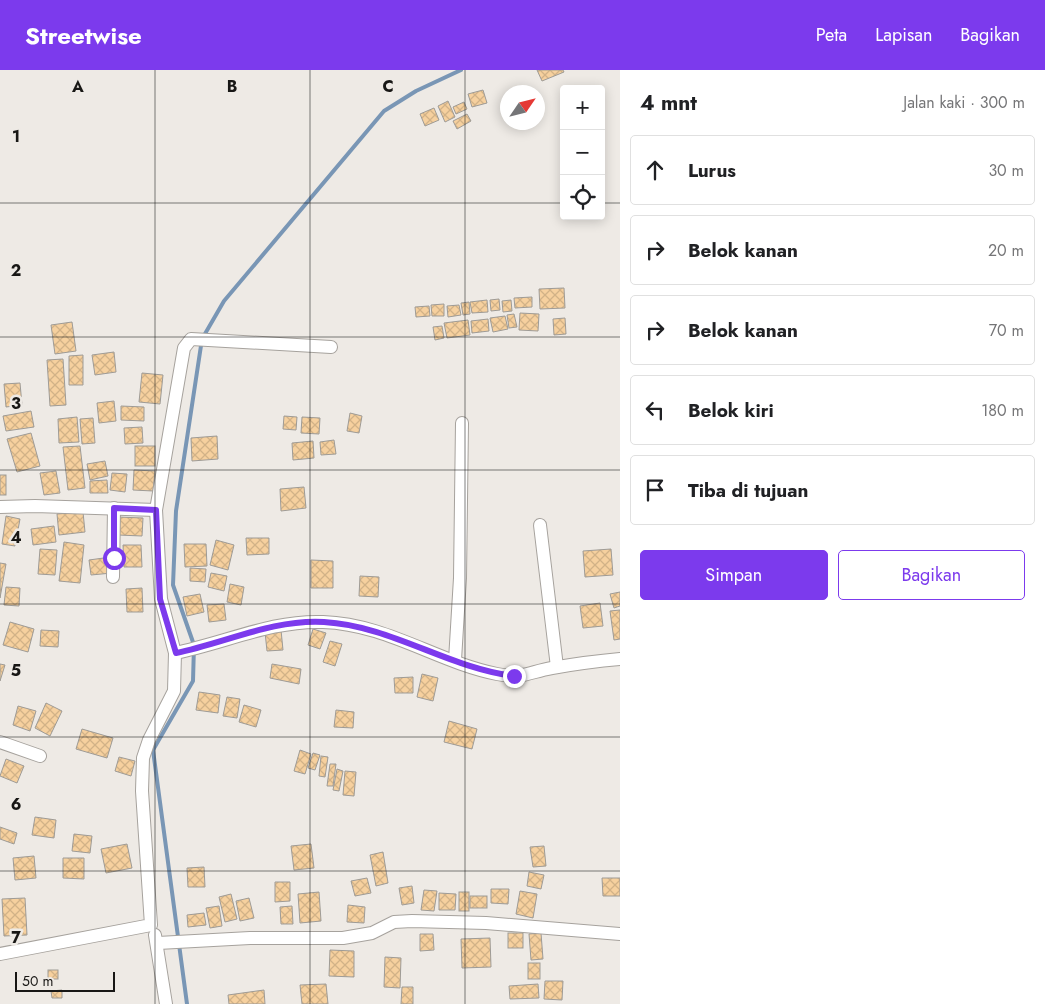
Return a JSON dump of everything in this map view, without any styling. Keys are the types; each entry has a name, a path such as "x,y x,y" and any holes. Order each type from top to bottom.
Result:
{"street":[{"path":"166,1004 160,943 151,925 142,791 143,758 149,740 174,691 178,652 160,599 156,510 182,356 186,344 191,339 331,348"},
{"path":"455,660 460,578 462,423"},
{"path":"0,507 156,510"},
{"path":"113,577 114,508"},
{"path":"540,525 557,667"},
{"path":"178,652 287,623 325,622 363,628 410,642 497,674 529,676 557,667 620,659"},
{"path":"0,742 40,756"},
{"path":"160,943 250,938 343,938 372,933 394,922 412,921 486,923 620,934"},
{"path":"0,954 151,925"}],"building":[{"path":"537,70 563,70 564,72 542,81"},
{"path":"483,90 487,103 472,107 468,94"},
{"path":"448,101 455,117 445,122 438,106"},
{"path":"464,102 467,109 456,114 453,107"},
{"path":"434,108 439,120 425,126 420,114"},
{"path":"467,114 471,121 457,129 453,121"},
{"path":"564,288 565,308 540,309 539,289"},
{"path":"532,297 532,307 515,308 514,298"},
{"path":"499,299 500,310 491,311 490,300"},
{"path":"487,300 488,312 472,313 470,302"},
{"path":"511,300 512,311 503,312 502,301"},
{"path":"469,302 470,314 463,315 461,303"},
{"path":"444,304 444,316 432,316 431,305"},
{"path":"459,305 461,315 448,317 447,306"},
{"path":"429,306 430,316 416,317 415,307"},
{"path":"520,313 539,314 538,331 519,330"},
{"path":"514,314 517,327 509,328 507,315"},
{"path":"505,316 508,329 493,332 490,318"},
{"path":"565,318 566,334 554,335 553,319"},
{"path":"488,319 489,331 472,333 471,321"},
{"path":"468,320 470,335 447,338 444,323"},
{"path":"72,322 76,351 55,354 51,325"},
{"path":"442,326 444,338 435,340 433,327"},
{"path":"114,352 116,372 95,375 92,355"},
{"path":"83,355 83,385 69,385 69,356"},
{"path":"63,359 66,405 50,406 47,360"},
{"path":"142,373 163,375 160,404 139,402"},
{"path":"20,383 22,405 6,407 4,384"},
{"path":"114,401 116,421 99,423 97,403"},
{"path":"121,406 144,407 144,421 121,420"},
{"path":"31,411 34,427 6,431 3,416"},
{"path":"350,413 362,416 359,433 347,431"},
{"path":"284,416 297,417 296,430 283,429"},
{"path":"77,417 79,442 59,443 58,419"},
{"path":"302,417 320,418 319,434 301,433"},
{"path":"93,418 95,443 82,444 80,419"},
{"path":"142,427 143,443 125,444 124,428"},
{"path":"31,433 40,466 17,472 7,439"},
{"path":"217,436 218,459 192,461 191,438"},
{"path":"334,440 336,454 321,455 320,442"},
{"path":"313,441 314,458 293,460 292,443"},
{"path":"80,446 85,488 68,490 63,447"},
{"path":"135,446 155,446 155,466 135,466"},
{"path":"105,461 108,476 90,480 87,464"},
{"path":"134,470 155,471 153,491 133,490"},
{"path":"56,471 60,493 44,495 40,473"},
{"path":"112,473 127,474 125,492 110,490"},
{"path":"0,475 6,475 6,495 0,495"},
{"path":"107,480 108,493 90,493 90,481"},
{"path":"304,487 306,508 281,511 280,489"},
{"path":"83,512 85,532 59,535 57,514"},
{"path":"6,516 20,519 15,546 2,544"},
{"path":"118,517 143,518 142,536 118,535"},
{"path":"54,526 56,542 33,545 31,529"},
{"path":"246,538 269,538 269,554 247,555"},
{"path":"216,540 234,545 228,570 210,565"},
{"path":"64,542 84,545 80,583 59,581"},
{"path":"184,544 206,544 207,566 185,567"},
{"path":"123,545 141,545 142,567 124,567"},
{"path":"40,549 57,550 55,575 38,574"},
{"path":"611,549 613,575 585,577 583,551"},
{"path":"111,557 112,573 91,575 89,560"},
{"path":"311,560 333,561 333,588 311,588"},
{"path":"0,563 6,564 0,598"},
{"path":"190,568 206,569 205,582 190,581"},
{"path":"211,573 227,576 224,591 208,587"},
{"path":"360,576 379,577 378,597 359,596"},
{"path":"230,584 244,587 241,605 227,602"},
{"path":"6,587 20,588 19,606 4,605"},
{"path":"142,588 143,612 127,612 126,589"},
{"path":"620,592 620,606 614,608 610,594"},
{"path":"200,594 204,612 187,616 183,597"},
{"path":"600,603 603,626 583,628 580,606"},
{"path":"224,604 226,620 209,622 207,605"},
{"path":"620,610 620,639 614,640 610,611"},
{"path":"10,622 34,629 28,652 3,645"},
{"path":"313,629 326,633 320,649 308,645"},
{"path":"41,630 59,631 58,647 40,646"},
{"path":"281,630 283,650 267,651 265,632"},
{"path":"330,641 342,644 335,666 323,662"},
{"path":"0,664 5,665 0,681"},
{"path":"272,664 301,669 299,684 270,678"},
{"path":"422,674 438,678 433,701 417,697"},
{"path":"413,677 413,693 395,693 394,678"},
{"path":"199,692 220,695 218,713 196,710"},
{"path":"227,697 240,699 237,718 223,716"},
{"path":"46,703 62,711 50,736 35,728"},
{"path":"244,705 261,710 256,727 239,722"},
{"path":"18,706 36,711 30,731 13,725"},
{"path":"336,710 354,712 353,728 334,727"},
{"path":"449,721 477,729 472,749 444,742"},
{"path":"82,729 113,738 107,758 76,749"},
{"path":"300,750 311,754 305,774 294,771"},
{"path":"313,753 320,755 315,770 308,768"},
{"path":"321,756 328,757 325,777 319,776"},
{"path":"119,757 135,761 131,776 115,771"},
{"path":"6,759 24,766 17,783 0,776"},
{"path":"330,764 336,764 333,786 327,786"},
{"path":"337,769 343,771 339,791 333,790"},
{"path":"345,771 356,772 354,796 343,795"},
{"path":"35,817 56,820 54,838 32,835"},
{"path":"0,827 17,833 14,844 0,839"},
{"path":"74,834 92,836 90,853 72,851"},
{"path":"127,844 132,868 106,873 101,849"},
{"path":"311,844 314,868 294,870 291,846"},
{"path":"544,846 546,866 533,867 530,847"},
{"path":"383,852 388,883 376,886 370,855"},
{"path":"34,856 36,878 15,880 13,858"},
{"path":"63,858 84,858 84,879 63,878"},
{"path":"204,867 205,887 188,887 187,868"},
{"path":"529,872 544,875 541,889 527,886"},
{"path":"367,878 371,893 355,896 351,881"},
{"path":"602,878 620,878 620,896 603,896"},
{"path":"275,882 290,882 290,901 275,902"},
{"path":"412,886 414,903 402,905 399,888"},
{"path":"491,889 509,889 508,904 491,903"},
{"path":"424,890 437,891 434,911 421,910"},
{"path":"520,891 537,894 533,918 516,914"},
{"path":"319,892 321,921 300,923 298,894"},
{"path":"459,892 469,892 469,911 459,911"},
{"path":"439,893 456,894 455,910 439,910"},
{"path":"231,894 237,919 225,922 219,897"},
{"path":"470,896 487,896 487,908 470,908"},
{"path":"25,898 27,935 4,936 2,899"},
{"path":"249,898 254,918 240,921 236,901"},
{"path":"348,905 365,907 364,923 347,922"},
{"path":"219,906 222,926 210,928 206,908"},
{"path":"292,906 293,924 281,924 280,907"},
{"path":"204,913 206,925 188,927 187,915"},
{"path":"508,933 523,933 523,948 508,948"},
{"path":"541,933 543,959 531,960 529,934"},
{"path":"420,934 433,934 434,950 420,951"},
{"path":"490,938 491,967 462,968 461,939"},
{"path":"330,950 354,951 354,977 329,976"},
{"path":"385,957 401,958 400,988 384,987"},
{"path":"528,963 540,963 540,979 528,979"},
{"path":"48,970 58,970 58,979 48,979"},
{"path":"545,981 563,981 562,1000 544,999"},
{"path":"326,984 328,1004 302,1004 300,985"},
{"path":"538,984 539,998 510,999 509,986"},
{"path":"402,987 413,987 413,1004 401,1004"},
{"path":"62,990 62,998 52,998 51,991"},
{"path":"264,990 265,1004 229,1004 228,995"}],"waterway":[{"path":"187,1004 153,750 193,681 194,645 173,585 176,511 202,339 224,301 384,111 416,91 461,70"}],"route":[{"path":"114,558 114,508 156,510 160,599 176,653 287,623 325,622 363,628 410,642 472,667 497,674 514,676"}]}
